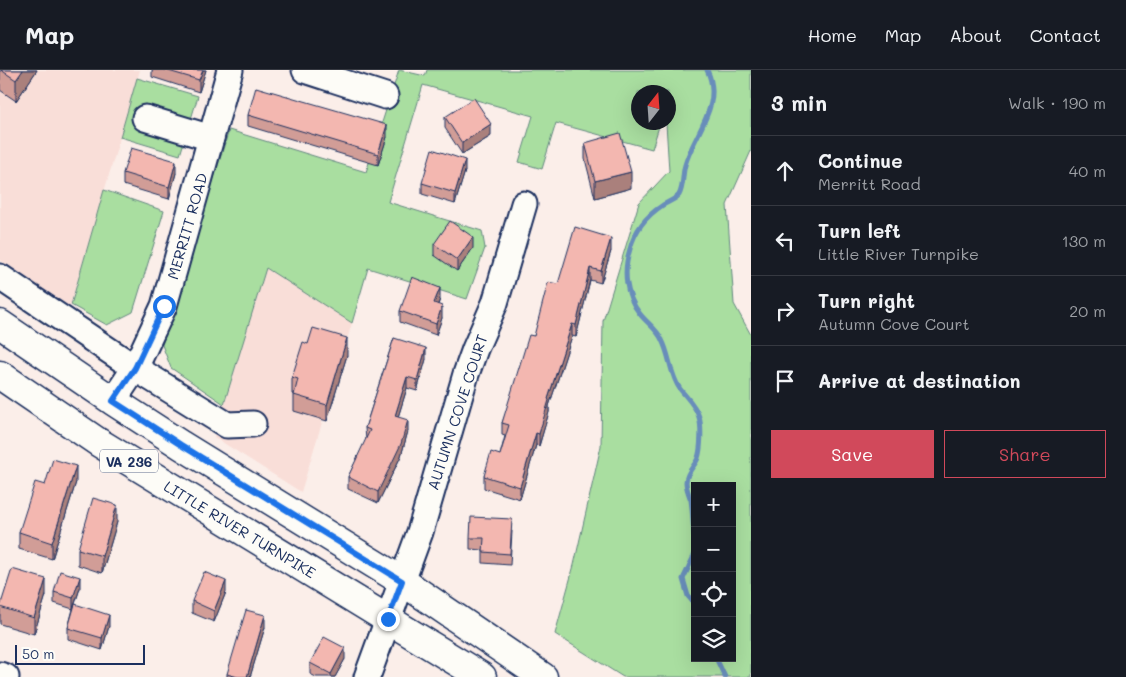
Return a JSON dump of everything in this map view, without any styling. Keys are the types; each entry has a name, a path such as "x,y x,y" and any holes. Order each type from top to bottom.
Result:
{"main road":[{"name":"VA 236","path":"0,324 181,445 402,581 543,677"},
{"name":"LITTLE RIVER TURNPIKE","path":"0,375 98,442 482,677"}],"street":[{"name":"MERRITT ROAD","path":"113,401 135,368 164,306 230,70"},
{"path":"305,70 385,96"},
{"path":"145,118 211,138"},
{"name":"AUTUMN COVE COURT","path":"367,677 420,532 469,366 495,302 524,204"},
{"path":"0,277 135,368 227,425 253,424"},
{"path":"0,675 6,677"}],"shaded area":[{"path":"0,70 140,70 70,307 0,260"},
{"path":"266,268 352,323 301,492 214,437"}],"green space":[{"path":"399,70 425,76 427,70 751,70 751,151 727,205 734,304 751,335 751,677 623,677 555,634 574,565 601,446 603,321 639,203 669,171 666,130 676,130 676,85 631,85 631,130 658,130 652,149 556,123 542,169 519,162 533,116 423,85 388,202 482,231 485,248 467,299 368,268 352,323 266,268 224,404 171,368 162,345 229,130 366,172"},
{"path":"137,78 198,96 180,155 120,137"},
{"path":"104,190 164,211 133,312 107,325 71,305"}],"building":[{"path":"1,70 23,70 16,80"},
{"path":"165,70 203,70 199,80"},
{"path":"256,87 387,125 378,154 248,115"},
{"path":"474,98 491,124 462,143 445,117"},
{"path":"620,133 631,172 595,181 585,143"},
{"path":"131,148 176,161 169,187 123,173"},
{"path":"432,149 465,160 455,193 422,183"},
{"path":"450,221 473,237 457,260 434,244"},
{"path":"575,227 611,238 601,271 590,268 576,325 572,324 539,434 536,433 520,487 484,476 491,452 500,455 509,425 502,423 529,335 534,336 548,282 558,284"},
{"path":"412,277 440,288 434,303 442,306 436,324 400,311"},
{"path":"313,328 347,338 327,405 294,395 298,379 292,377 303,342 308,344"},
{"path":"394,338 426,348 417,380 407,377 395,416 408,420 401,444 378,492 348,477 370,430 365,428"},
{"path":"53,459 76,466 52,543 19,532 35,482 45,485"},
{"path":"93,498 117,505 102,556 78,549"},
{"path":"471,517 512,519 510,554 483,552 484,538 470,538"},
{"path":"12,569 46,579 34,618 0,607"},
{"path":"60,571 80,577 73,598 54,592"},
{"path":"204,572 226,581 214,611 192,601"},
{"path":"75,604 109,615 102,638 68,628"},
{"path":"246,610 265,615 247,677 238,677 227,674"},
{"path":"324,637 345,648 331,674 310,663"}],"waterway":[{"path":"694,527 691,500 686,482 687,475 697,461 699,454 701,432 698,413 677,383 660,336 635,307 631,299 628,291 626,266 632,242 638,229 651,214 676,198 681,192 685,165 689,153 710,107 712,95 707,70"},
{"path":"691,562 683,579 688,596 691,599"},
{"path":"718,662 725,677"}],"route":[{"path":"164,306 135,368 113,401 402,581 388,619"}]}
